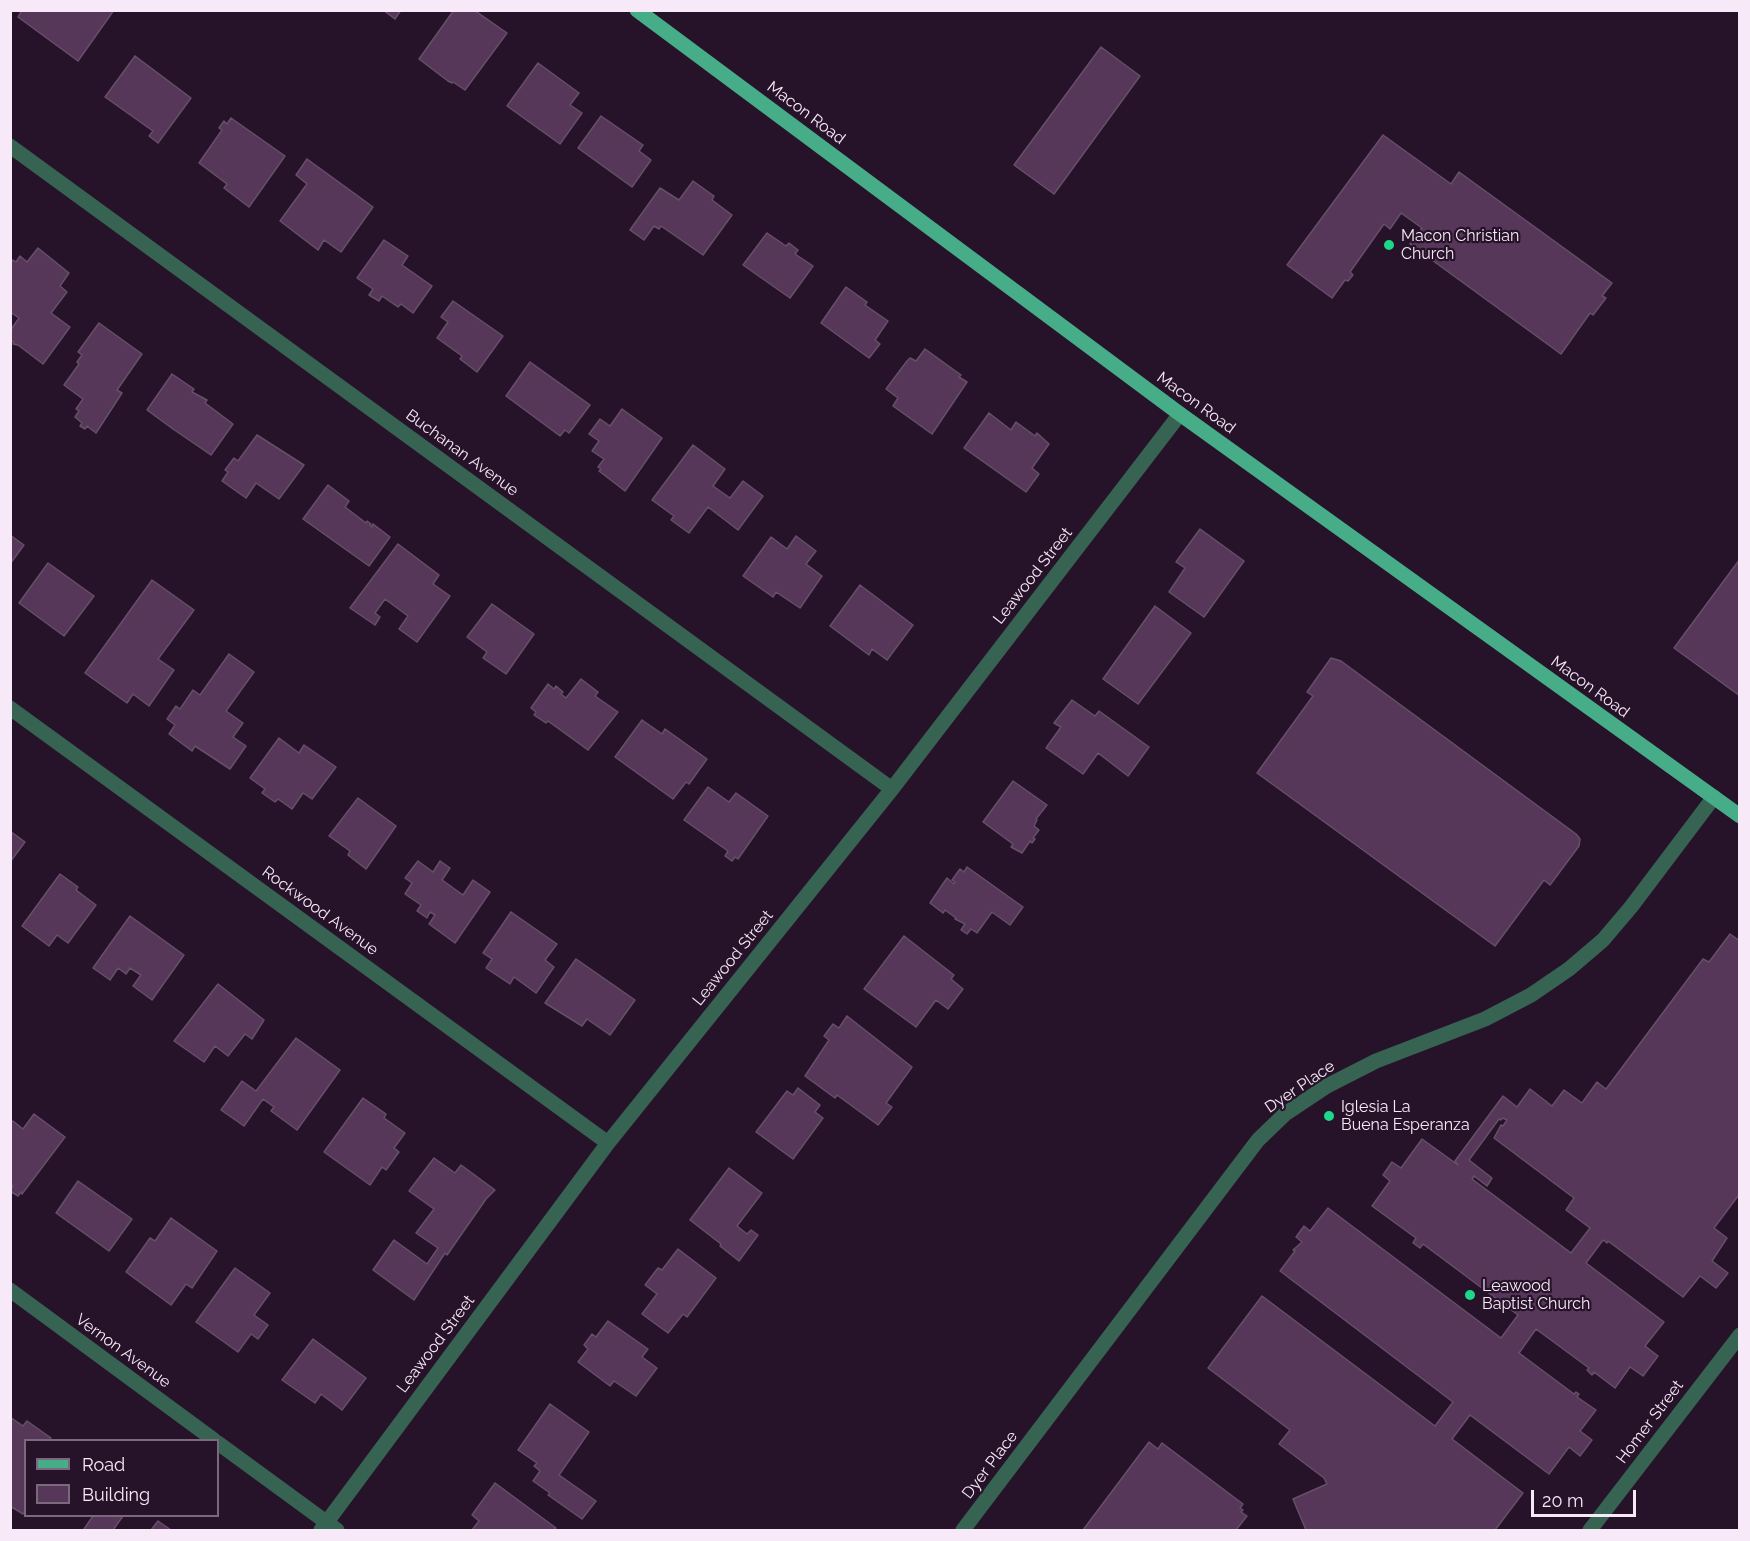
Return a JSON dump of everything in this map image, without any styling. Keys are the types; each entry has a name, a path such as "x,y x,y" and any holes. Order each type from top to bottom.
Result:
{"main road":[{"name":"Macon Road","path":"637,10 1180,414 1740,816"}],"street":[{"name":"Buchanan Avenue","path":"10,146 892,789"},
{"name":"Leawood Street","path":"328,1528 608,1143 892,789 1180,414"},
{"name":"Rockwood Avenue","path":"10,708 608,1143"},
{"name":"Dyer Place","path":"963,1530 1258,1140 1285,1114 1327,1086 1376,1061 1485,1019 1531,995 1569,969 1603,940 1631,907 1714,797"},
{"name":"Vernon Avenue","path":"10,1290 212,1439"},
{"name":"Homer Street","path":"1590,1530 1740,1335"},
{"name":"Vernon Avenue","path":"219,1444 328,1528"}],"building":[{"path":"22,10 114,10 78,61 18,17"},
{"path":"383,10 401,10 395,19"},
{"path":"454,10 474,10 507,33 465,90 448,81 419,59"},
{"path":"1101,47 1140,76 1054,194 1014,165"},
{"path":"135,56 191,98 158,143 149,136 153,131 105,97"},
{"path":"538,63 579,93 570,105 582,113 560,144 507,106"},
{"path":"601,116 643,145 639,151 651,160 632,187 578,148"},
{"path":"231,118 285,156 249,207 224,188 227,184 199,163 222,130 219,128 224,121 227,124"},
{"path":"1383,135 1451,184 1459,172 1612,283 1602,296 1606,298 1593,315 1590,313 1561,354 1410,244 1422,228 1401,213 1390,229 1384,224 1350,272 1353,275 1348,281 1345,280 1332,298 1287,265"},
{"path":"307,159 373,207 341,252 324,240 318,250 280,221 307,184 296,175"},
{"path":"693,181 714,196 712,200 732,215 703,255 661,226 659,229 654,226 644,240 630,230 660,188 679,200"},
{"path":"767,233 786,246 789,243 798,250 795,254 813,266 790,298 743,265"},
{"path":"384,240 408,256 402,265 432,286 413,313 401,304 398,307 382,296 379,301 369,295 373,289 357,278"},
{"path":"38,248 69,273 60,286 67,292 51,313 70,327 43,364 10,340 10,331 19,318 10,312 10,264 13,260 16,262 20,256 27,262"},
{"path":"846,287 867,302 865,305 888,321 875,340 880,344 869,358 821,323"},
{"path":"453,301 503,336 477,372 460,359 462,356 437,338 448,322 441,317"},
{"path":"99,323 142,354 117,390 122,393 96,433 87,426 85,429 80,426 82,423 75,417 79,411 76,409 83,399 64,385 79,364 77,362 82,355 78,352"},
{"path":"925,349 967,382 932,434 893,406 898,398 886,389 907,361 910,358 916,361"},
{"path":"530,362 590,405 569,433 565,430 560,436 506,396"},
{"path":"172,374 194,389 192,392 207,400 205,403 233,424 211,455 147,410"},
{"path":"622,409 662,438 625,491 599,471 601,469 598,467 604,459 592,451 599,441 589,434 600,419 610,426"},
{"path":"989,413 1011,430 1016,422 1035,436 1037,433 1049,444 1032,468 1039,474 1026,492 964,448"},
{"path":"257,435 304,465 279,499 256,483 246,498 222,481 228,472 225,470 234,458 238,461"},
{"path":"693,445 725,469 713,486 730,498 743,481 763,496 738,530 708,507 689,533 671,520 674,516 652,500"},
{"path":"328,485 349,501 345,507 390,537 369,566 303,519"},
{"path":"1200,529 1244,561 1204,617 1169,592 1185,568 1176,562"},
{"path":"10,535 24,545 10,564"},
{"path":"796,536 816,551 806,564 822,576 800,608 776,592 773,597 743,576 771,537 787,549"},
{"path":"398,544 439,575 433,584 450,596 417,642 399,629 408,616 385,599 375,613 380,617 375,625 350,608"},
{"path":"1740,559 1740,696 1674,648"},
{"path":"48,563 94,596 64,636 19,603"},
{"path":"152,580 194,610 158,659 174,670 149,706 133,694 127,703 85,673"},
{"path":"860,585 913,625 887,660 872,649 869,655 830,626"},
{"path":"492,604 534,634 506,674 483,658 487,652 467,637"},
{"path":"1155,606 1191,633 1138,704 1103,679"},
{"path":"229,654 254,672 226,711 243,723 233,737 246,746 230,769 195,746 192,751 169,734 175,725 167,719 176,706 180,709 193,690 200,695"},
{"path":"1331,658 1341,661 1580,839 1579,846 1550,885 1544,880 1495,946 1257,773 1313,696 1307,692"},
{"path":"581,679 598,692 595,696 618,712 588,750 548,721 546,723 534,715 536,712 531,708 548,684 554,689 556,686 566,698"},
{"path":"1072,700 1095,716 1099,711 1149,747 1128,776 1098,753 1083,774 1046,748 1061,727 1054,723"},
{"path":"642,720 662,734 665,729 707,759 689,784 686,782 673,799 615,757"},
{"path":"279,738 299,753 304,745 336,767 312,799 303,793 292,809 278,799 275,802 262,793 265,789 250,778"},
{"path":"1013,781 1047,805 1036,819 1034,826 1039,830 1033,838 1035,839 1032,843 1030,841 1022,853 1011,847 1013,844 983,822"},
{"path":"708,787 729,802 736,793 768,816 738,859 735,857 732,861 725,856 728,851 684,820"},
{"path":"358,798 396,826 366,869 348,855 350,851 329,836"},
{"path":"10,831 25,842 10,862"},
{"path":"418,861 433,872 440,861 450,868 442,880 463,895 473,880 490,892 455,943 429,924 435,915 430,912 427,918 417,911 421,905 405,894 412,883 405,878"},
{"path":"967,867 1023,907 1010,925 992,912 977,933 971,929 967,934 961,930 965,924 945,910 943,913 930,903 947,878 954,884 952,880 960,869 964,872"},
{"path":"60,874 78,887 76,890 96,905 68,943 57,935 49,946 22,926"},
{"path":"511,912 557,944 545,960 554,967 536,993 514,977 510,984 486,968 492,959 483,953"},
{"path":"130,916 184,955 152,1000 133,986 141,975 130,968 126,974 118,968 110,980 93,968"},
{"path":"1730,934 1740,941 1740,1197 1738,1196 1714,1228 1727,1238 1712,1261 1728,1273 1716,1288 1700,1276 1683,1297 1608,1241 1607,1243 1603,1240 1586,1263 1664,1322 1645,1346 1658,1356 1643,1376 1630,1367 1615,1388 1594,1372 1592,1375 1587,1370 1589,1368 1536,1329 1519,1353 1574,1394 1576,1392 1579,1394 1577,1397 1596,1410 1580,1431 1592,1440 1580,1456 1569,1447 1549,1474 1470,1415 1452,1439 1523,1493 1495,1530 1306,1530 1293,1499 1327,1484 1324,1478 1279,1444 1290,1430 1208,1368 1262,1296 1435,1426 1453,1402 1280,1271 1295,1251 1293,1250 1302,1242 1296,1237 1304,1226 1310,1231 1328,1208 1501,1338 1518,1315 1423,1244 1420,1248 1413,1243 1416,1238 1372,1206 1390,1181 1383,1175 1392,1162 1401,1168 1422,1139 1458,1165 1455,1161 1503,1096 1517,1107 1530,1089 1552,1106 1564,1090 1582,1103 1597,1082 1606,1089 1703,959 1709,962","holes":["1499,1119 1507,1120 1503,1126 1501,1125 1494,1138 1574,1198 1566,1210 1590,1228 1571,1253 1472,1179 1474,1176 1487,1186 1492,1178 1469,1160"]},
{"path":"904,936 954,975 951,979 963,989 948,1009 936,1000 916,1027 864,989"},
{"path":"576,959 635,1000 610,1035 587,1019 582,1026 545,1003"},
{"path":"218,984 264,1020 252,1039 245,1034 228,1056 215,1046 204,1062 174,1041"},
{"path":"847,1016 912,1067 886,1103 892,1107 878,1125 837,1095 835,1098 805,1076 829,1040 824,1036 833,1024 839,1028"},
{"path":"296,1038 340,1070 297,1130 271,1111 274,1107 263,1099 244,1126 221,1110 242,1081 256,1091"},
{"path":"798,1088 820,1105 815,1112 823,1118 793,1159 756,1132 787,1091 793,1095"},
{"path":"363,1098 386,1114 384,1118 405,1133 394,1148 399,1152 386,1170 382,1167 370,1185 324,1152"},
{"path":"34,1114 65,1137 22,1194 21,1192 18,1196 10,1191 13,1186 10,1184 10,1124 13,1121 23,1129"},
{"path":"434,1158 455,1173 461,1165 495,1190 486,1199 447,1255 445,1253 414,1300 373,1270 394,1240 427,1264 438,1248 416,1233 434,1209 409,1191"},
{"path":"729,1168 762,1193 737,1226 747,1234 751,1230 758,1235 739,1261 690,1220"},
{"path":"78,1181 132,1219 109,1251 56,1213"},
{"path":"171,1218 217,1251 192,1288 186,1284 171,1305 126,1272 150,1238 155,1241"},
{"path":"678,1249 716,1278 687,1317 683,1314 668,1333 642,1314 657,1294 645,1285 658,1268 662,1270"},
{"path":"235,1268 270,1293 254,1315 268,1325 258,1339 251,1334 238,1352 196,1322"},
{"path":"608,1321 648,1349 642,1357 657,1368 636,1396 614,1381 610,1386 578,1362 588,1349 584,1345 592,1334 596,1337"},
{"path":"313,1339 366,1378 342,1410 321,1394 315,1403 282,1380"},
{"path":"550,1404 589,1432 559,1475 596,1501 582,1519 548,1495 550,1493 533,1481 540,1471 534,1466 537,1463 518,1450"},
{"path":"10,1417 23,1426 27,1421 51,1438 24,1439 24,1513 10,1506"},
{"path":"1149,1442 1158,1449 1162,1443 1243,1504 1240,1508 1243,1510 1241,1512 1247,1516 1236,1530 1083,1530"},
{"path":"495,1483 556,1528 553,1530 472,1530 479,1521 472,1515"},
{"path":"92,1517 122,1517 113,1530 84,1529"},
{"path":"158,1521 171,1530 151,1530"}],"place":[{"name":"Macon Christian Church","path":"1389,245"},
{"name":"Iglesia La Buena Esperanza","path":"1329,1116"},
{"name":"Leawood Baptist Church","path":"1470,1295"}]}
